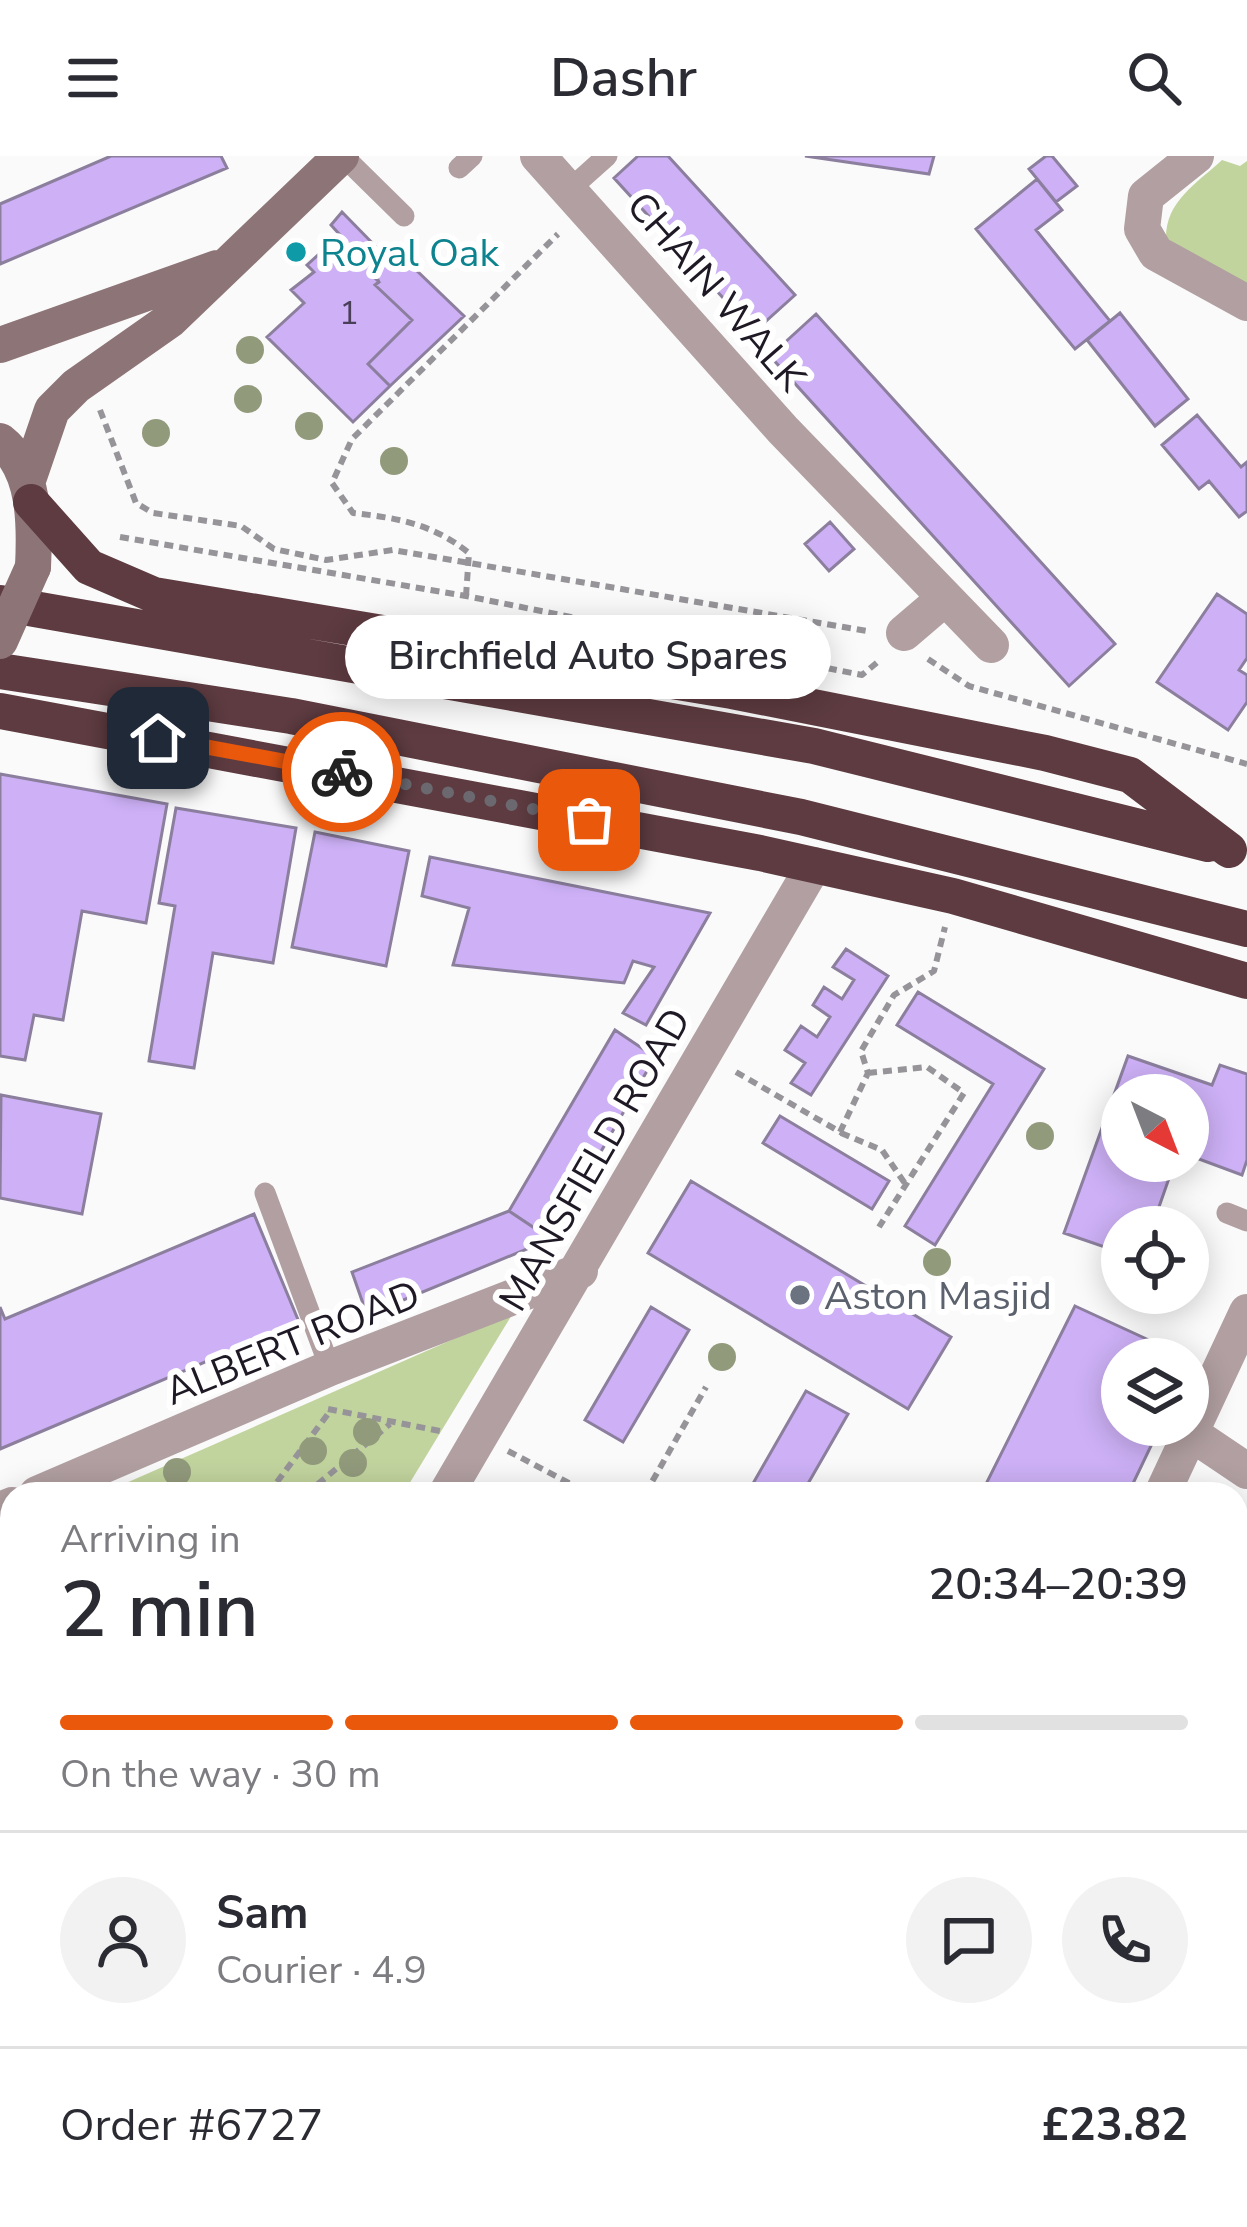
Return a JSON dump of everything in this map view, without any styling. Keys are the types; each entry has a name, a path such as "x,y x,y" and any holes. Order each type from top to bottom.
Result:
{"highway":[{"path":"29,493 89,567 154,595 732,691 1045,753 1130,775 1238,853"},
{"path":"0,603 814,746 1238,853"},
{"path":"0,671 291,716 801,817 1247,929"},
{"path":"0,711 814,865 953,896 1247,981"}],"main road":[{"path":"29,493 52,410 76,386 170,320 342,156"},
{"path":"0,345 231,263"},
{"path":"0,441 12,450 29,493 33,567 0,641"}],"street":[{"name":"CHAIN WALK","path":"538,156 578,198 773,440 991,645"},
{"path":"1196,156 1146,196 1142,229 1156,254 1247,303"},
{"path":"902,641 945,598"},
{"name":"MANSFIELD ROAD","path":"453,1482 814,865"},
{"name":"ALBERT ROAD","path":"65,1482 330,1368 580,1271"},
{"path":"1209,1396 1247,1312"},
{"path":"1209,1445 1247,1471"},
{"path":"1168,1482 1186,1446"}],"lane":[{"path":"342,156 404,216"},
{"path":"578,198 607,156"},
{"path":"265,1192 330,1368"}],"path":[{"path":"466,596 469,553 445,534 409,520 353,513 332,483 352,439 578,198"},
{"path":"102,412 136,502 153,513 242,526 274,549 326,560 393,550 902,641 969,686 1247,764"},
{"path":"106,534 156,547 466,596 862,675"},
{"path":"840,1132 868,1073 861,1051 894,995 934,971 953,896"},
{"path":"702,1052 840,1132 882,1150 906,1184"},
{"path":"868,1073 927,1067 964,1093 879,1227"},
{"path":"652,1482 706,1387"},
{"path":"277,1482 331,1410"},
{"path":"320,1482 390,1424 480,1436 567,1482"}],"green space":[{"path":"1222,160 1240,166 1247,161 1247,290 1166,238 1177,203"},
{"path":"513,1313 410,1482 128,1482"}],"building":[{"path":"111,156 221,156 227,168 0,264 0,204"},
{"path":"638,156 668,156 795,295 754,332 614,178"},
{"path":"805,156 934,156 929,174"},
{"path":"1052,156 1077,186 1056,202 1029,169"},
{"path":"1037,179 1062,210 1036,230 1110,321 1075,349 976,229"},
{"path":"342,212 382,253 370,264 379,282 375,285 412,320 368,364 390,386 353,422 267,337 304,303 291,290 314,272 307,265 340,235 331,225"},
{"path":"391,246 464,316 390,386 368,364 412,320 375,285 379,282 371,274 370,264"},
{"path":"1120,313 1188,399 1155,426 1087,340"},
{"path":"816,314 1115,644 1069,686 770,356"},
{"path":"1197,415 1241,467 1247,462 1247,511 1239,517 1209,481 1199,489 1162,445"},
{"path":"830,522 854,549 829,571 805,544"},
{"path":"1217,594 1247,614 1247,658 1239,670 1247,675 1247,702 1228,730 1157,682"},
{"path":"0,774 167,804 146,923 82,911 63,1020 34,1015 25,1060 0,1056"},
{"path":"176,808 296,828 273,963 213,953 194,1068 149,1061 175,906 159,903"},
{"path":"315,832 409,851 386,966 292,947"},
{"path":"430,857 710,913 646,1025 623,1013 654,967 633,961 624,983 453,965 469,908 422,896"},
{"path":"846,949 888,976 811,1095 791,1083 805,1063 785,1050 801,1026 817,1037 830,1017 813,1005 824,987 842,999 854,980 833,967"},
{"path":"918,992 1044,1069 935,1245 905,1226 993,1084 897,1025"},
{"path":"615,1030 655,1057 551,1239 509,1211"},
{"path":"1128,1056 1180,1074 1121,1074"},
{"path":"1220,1065 1247,1074 1247,1160 1242,1175 1209,1163 1209,1084"},
{"path":"1,1095 101,1114 82,1214 0,1198"},
{"path":"780,1116 889,1181 872,1209 763,1143"},
{"path":"1101,1131 1101,1182 1168,1182 1159,1206 1101,1206 1101,1246 1064,1233"},
{"name":"Aston Masjid","path":"691,1181 951,1337 908,1409 648,1253"},
{"path":"509,1211 551,1239 367,1315 352,1272"},
{"path":"254,1214 299,1322 0,1449 0,1307 5,1319"},
{"path":"1075,1306 1144,1338 1101,1338 1101,1446 1151,1446 1134,1482 987,1482"},
{"path":"651,1307 689,1330 623,1442 585,1420"},
{"path":"806,1391 848,1414 809,1482 754,1482"}],"way so far":[{"path":"342,772 589,820"}],"place":[{"name":"Royal Oak","path":"296,252"},
{"name":"Birchfield Auto Spares","path":"589,820"},
{"name":"Aston Masjid","path":"800,1295"}],"route":[{"path":"158,738 342,772"}]}
